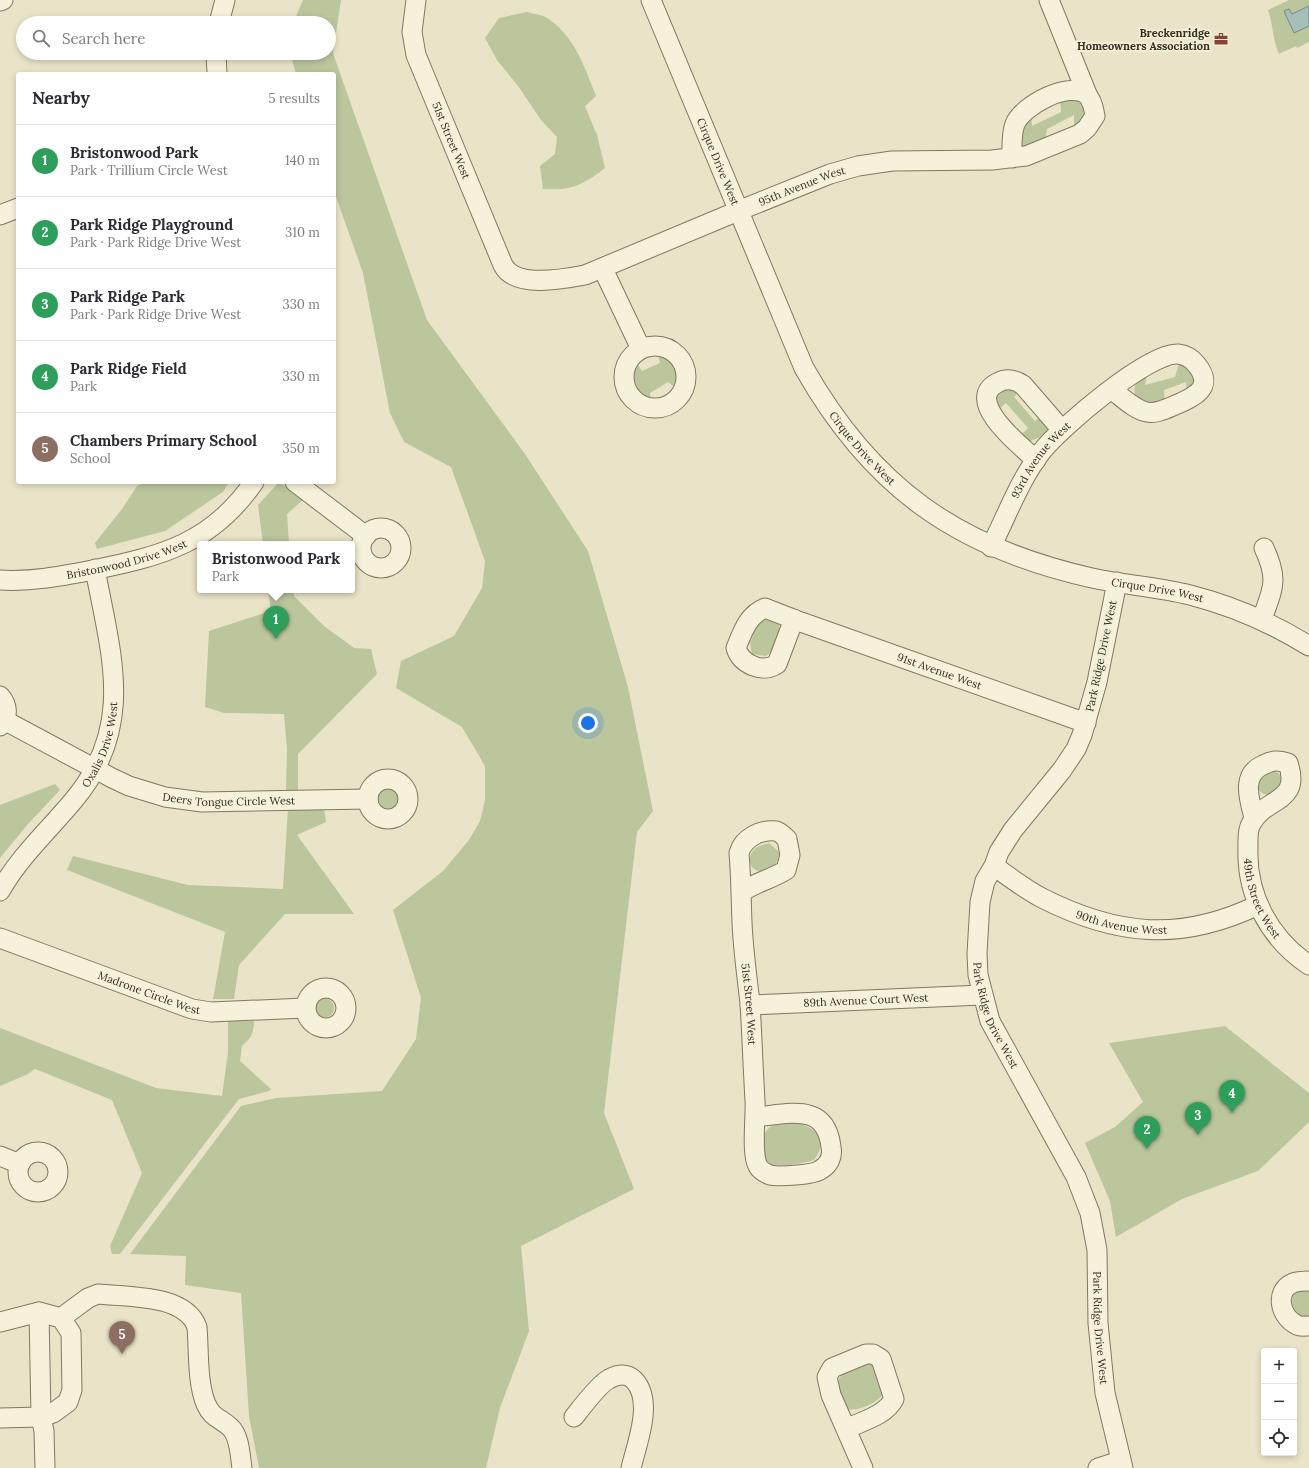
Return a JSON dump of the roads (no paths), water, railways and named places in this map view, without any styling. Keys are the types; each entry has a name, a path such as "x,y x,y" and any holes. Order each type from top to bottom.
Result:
{"street":[{"path":"221,16 225,0"},
{"name":"51st Street West","path":"416,0 412,32 416,55 500,258 505,269 512,275"},
{"name":"Cirque Drive West","path":"651,0 792,342 808,374 834,417 871,462 908,496 943,521 991,546 1022,559 1057,569 1189,595 1224,605 1262,620 1309,646"},
{"path":"1049,0 1087,94"},
{"path":"216,60 217,72"},
{"path":"1012,158 1015,124 1029,108 1062,92 1076,89 1087,94"},
{"name":"95th Avenue West","path":"512,275 525,280 567,279 585,276 738,211 830,174 858,166 892,161 992,160 1026,156 1080,134 1087,128 1095,116 1093,106 1087,94"},
{"path":"0,215 16,209"},
{"path":"603,269 641,349"},
{"path":"1036,460 999,425 989,410 986,398 991,386 1003,380 1015,380 1023,385 1062,430"},
{"name":"93rd Avenue West","path":"991,546 1036,460 1072,419 1112,390"},
{"name":"Bristonwood Drive West","path":"0,580 43,579 143,559 188,541 228,512 252,484"},
{"path":"298,484 366,536"},
{"path":"1262,620 1274,586 1270,561 1264,548"},
{"name":"Oxalis Drive West","path":"0,891 28,850 73,802 96,769 111,728 115,700 114,671 95,569"},
{"name":"Park Ridge Drive West","path":"1117,582 1097,682 1086,723 1076,749 1062,770 1013,830 999,852 994,866 985,881 980,909 977,954 978,975 982,995 995,1032 1076,1177 1090,1213 1097,1250 1101,1358 1105,1393 1122,1465"},
{"name":"91st Avenue West","path":"794,619 1086,723"},
{"path":"0,696 5,703 6,710 2,723"},
{"name":"Deers Tongue Circle West","path":"2,723 129,786 165,797 202,802 368,799"},
{"name":"49th Street West","path":"1254,818 1250,826 1247,860 1251,883 1258,905 1268,925 1282,942 1298,958 1309,965"},
{"name":"90th Avenue West","path":"994,866 1041,898 1081,916 1112,925 1150,931 1179,930 1199,926 1232,917 1258,905"},
{"name":"51st Street West","path":"742,892 742,922 750,1006 756,1117 755,1156 758,1166 763,1171 771,1175 814,1173 821,1170 832,1158 832,1148 825,1125 817,1117 797,1113 756,1117"},
{"name":"Madrone Circle West","path":"0,938 192,1009 211,1012 306,1008"},
{"name":"89th Avenue Court West","path":"750,1006 982,995"},
{"path":"0,1156 20,1164"},
{"path":"1309,1281 1294,1282 1286,1287 1282,1296 1281,1307 1287,1318 1298,1326 1309,1326"},
{"path":"61,1318 91,1296 98,1294 161,1301 175,1305 188,1313 194,1320 197,1327 202,1391 206,1404 212,1415 231,1428 237,1437 242,1468"},
{"path":"39,1312 41,1417 44,1431 45,1468"},
{"path":"0,1322 39,1312 61,1318 71,1333 72,1390 68,1402 54,1413 41,1417 0,1418"},
{"path":"574,1417 608,1379 624,1375 631,1377 640,1386 643,1397 644,1411 631,1468"},
{"path":"846,1429 863,1468"},
{"path":"1098,1468 1122,1465"}],"water":[{"path":"1309,6 1309,26 1294,33 1284,11 1289,9 1292,14"}],"place":[{"name":"Breckenridge Homeowners Association","path":"1221,39"},
{"name":"Bristonwood Park","path":"276,639"},
{"name":"Park Ridge Field","path":"1232,1113"},
{"name":"Park Ridge Park","path":"1198,1135"},
{"name":"Park Ridge Playground","path":"1147,1149"},
{"name":"Chambers Primary School","path":"122,1354"}]}
